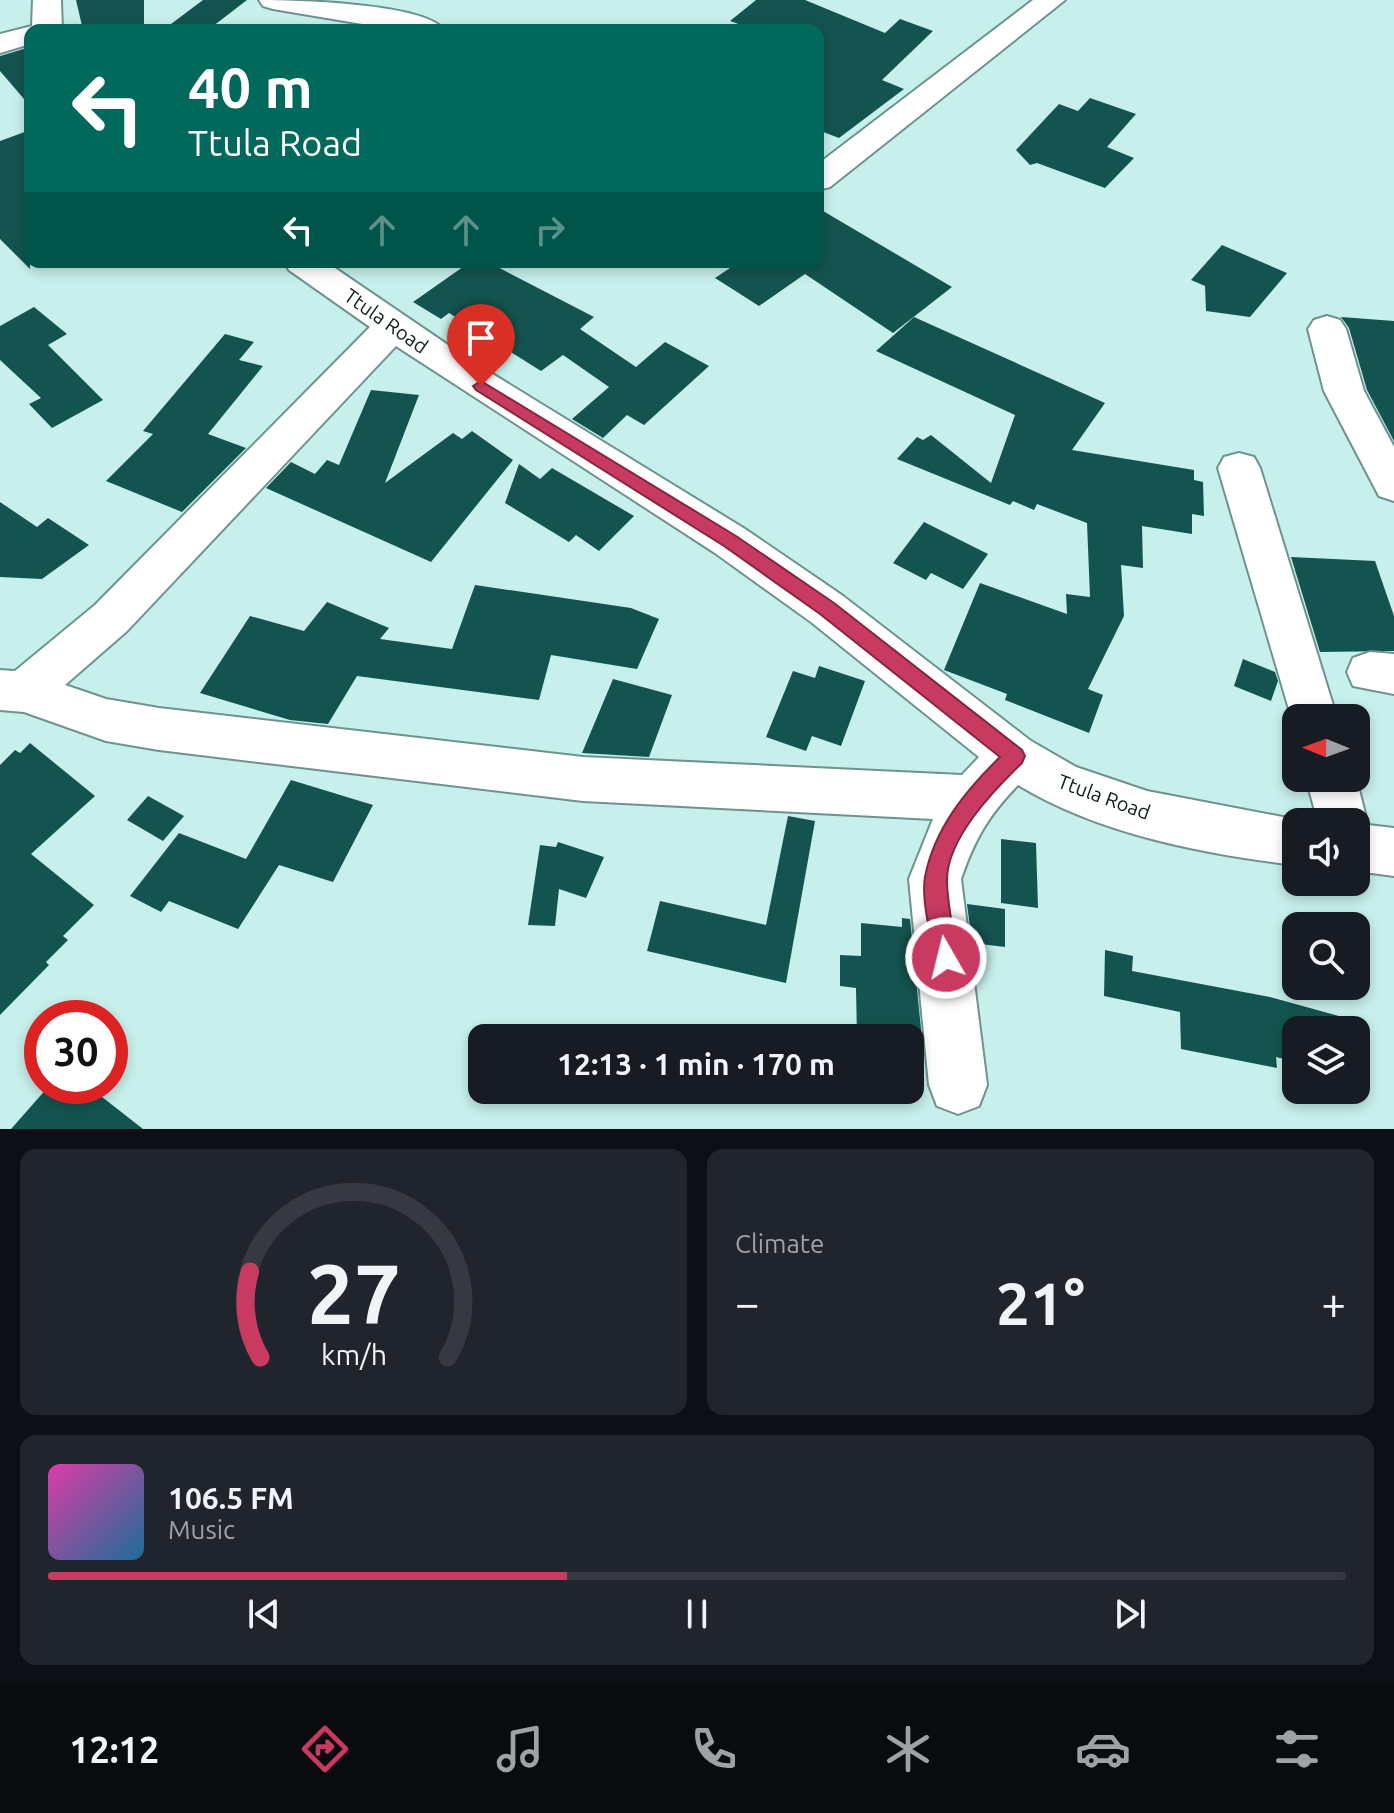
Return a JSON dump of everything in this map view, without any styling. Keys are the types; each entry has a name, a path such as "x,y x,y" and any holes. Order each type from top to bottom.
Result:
{"street":[{"path":"273,0 409,24"},
{"path":"824,175 1051,0"},
{"path":"0,44 24,33"},
{"name":"Ttula Road","path":"311,268 548,429 648,487 730,541 827,609 1014,756 1061,784 1147,814 1282,839"},
{"path":"12,691 111,618 393,326"},
{"path":"1327,329 1344,391 1394,485"},
{"path":"1239,468 1309,704"},
{"path":"12,691 106,720 159,729 583,779 972,798"},
{"path":"958,1085 935,879 947,844 972,798 1014,756"},
{"path":"1370,849 1394,852"}],"building":[{"path":"76,0 144,0 144,24 82,24"},
{"path":"203,0 247,0 216,24 171,24"},
{"path":"756,0 805,0 885,33 900,19 933,31 882,80 904,89 839,138 824,132 824,24 738,24 730,21"},
{"path":"24,49 24,99 0,71 0,56"},
{"path":"1090,98 1136,114 1107,147 1134,158 1105,188 1037,163 1030,165 1016,150 1059,104 1078,111"},
{"path":"24,132 24,263 0,239 0,141"},
{"path":"824,212 952,287 893,333 805,274 759,306 715,278 730,268 824,268"},
{"path":"1222,245 1287,273 1250,317 1206,311 1205,286 1191,280"},
{"path":"461,268 500,268 594,317 580,329 636,367 665,342 709,366 644,425 627,415 603,438 572,419 609,387 563,355 541,371 449,313 441,319 413,302"},
{"path":"34,307 67,334 48,345 103,400 52,428 29,404 41,398 0,360 0,326"},
{"path":"914,317 1105,403 1072,450 1194,470 1194,480 1203,482 1204,516 1192,514 1192,534 1142,526 1143,568 1121,565 1124,616 1088,689 1103,695 1089,733 1005,700 1007,694 944,670 980,583 1067,614 1066,594 1090,597 1087,523 1037,504 1034,510 1013,501 1010,505 897,459 917,437 923,440 931,435 991,483 1015,415 876,351"},
{"path":"1341,317 1394,321 1394,441 1367,390 1349,328"},
{"path":"225,334 254,342 239,360 263,366 208,434 246,448 182,512 106,481 153,434 143,431"},
{"path":"371,390 419,395 385,483 453,433 462,439 472,431 513,460 431,562 266,488 291,462 315,474 327,460 339,465"},
{"path":"519,464 540,479 552,468 634,516 599,551 576,535 569,542 505,503"},
{"path":"0,502 37,527 48,518 89,545 42,579 0,577"},
{"path":"924,522 988,554 963,589 931,573 926,580 893,563"},
{"path":"1291,557 1375,561 1394,616 1394,651 1320,652"},
{"path":"475,585 631,608 659,619 637,669 551,655 539,700 357,676 328,724 290,720 200,693 250,616 304,631 327,602 389,628 380,639 452,649"},
{"path":"1243,659 1275,672 1278,681 1271,701 1234,686"},
{"path":"819,666 865,681 841,746 812,736 806,751 766,737 793,671 815,678"},
{"path":"613,679 672,695 649,757 582,753"},
{"path":"30,743 95,796 31,854 94,905 63,936 68,940 46,962 49,965 0,1015 0,765 15,750 20,753"},
{"path":"291,780 373,805 333,882 279,865 238,929 169,901 161,912 130,896 179,833 246,859"},
{"path":"148,796 184,816 163,841 127,820"},
{"path":"788,816 815,821 786,983 647,951 660,901 766,925"},
{"path":"1001,839 1036,843 1038,908 1001,903"},
{"path":"558,842 604,857 586,898 559,889 555,926 528,925 540,845 556,847"},
{"path":"967,904 1005,909 1005,947 972,943"},
{"path":"902,918 910,919 920,1024 857,1024 856,988 840,986 840,955 861,956 861,923 902,927"},
{"path":"1105,950 1133,956 1132,971 1270,997 1339,1016 1282,1016 1282,1058 1276,1057 1277,1068 1181,1049 1180,1012 1104,996"},
{"path":"33,1104 111,1104 143,1129 11,1129"}],"route":[{"path":"481,386 648,487 730,541 827,609 1014,756 972,798 947,844 935,879 946,958"}]}
